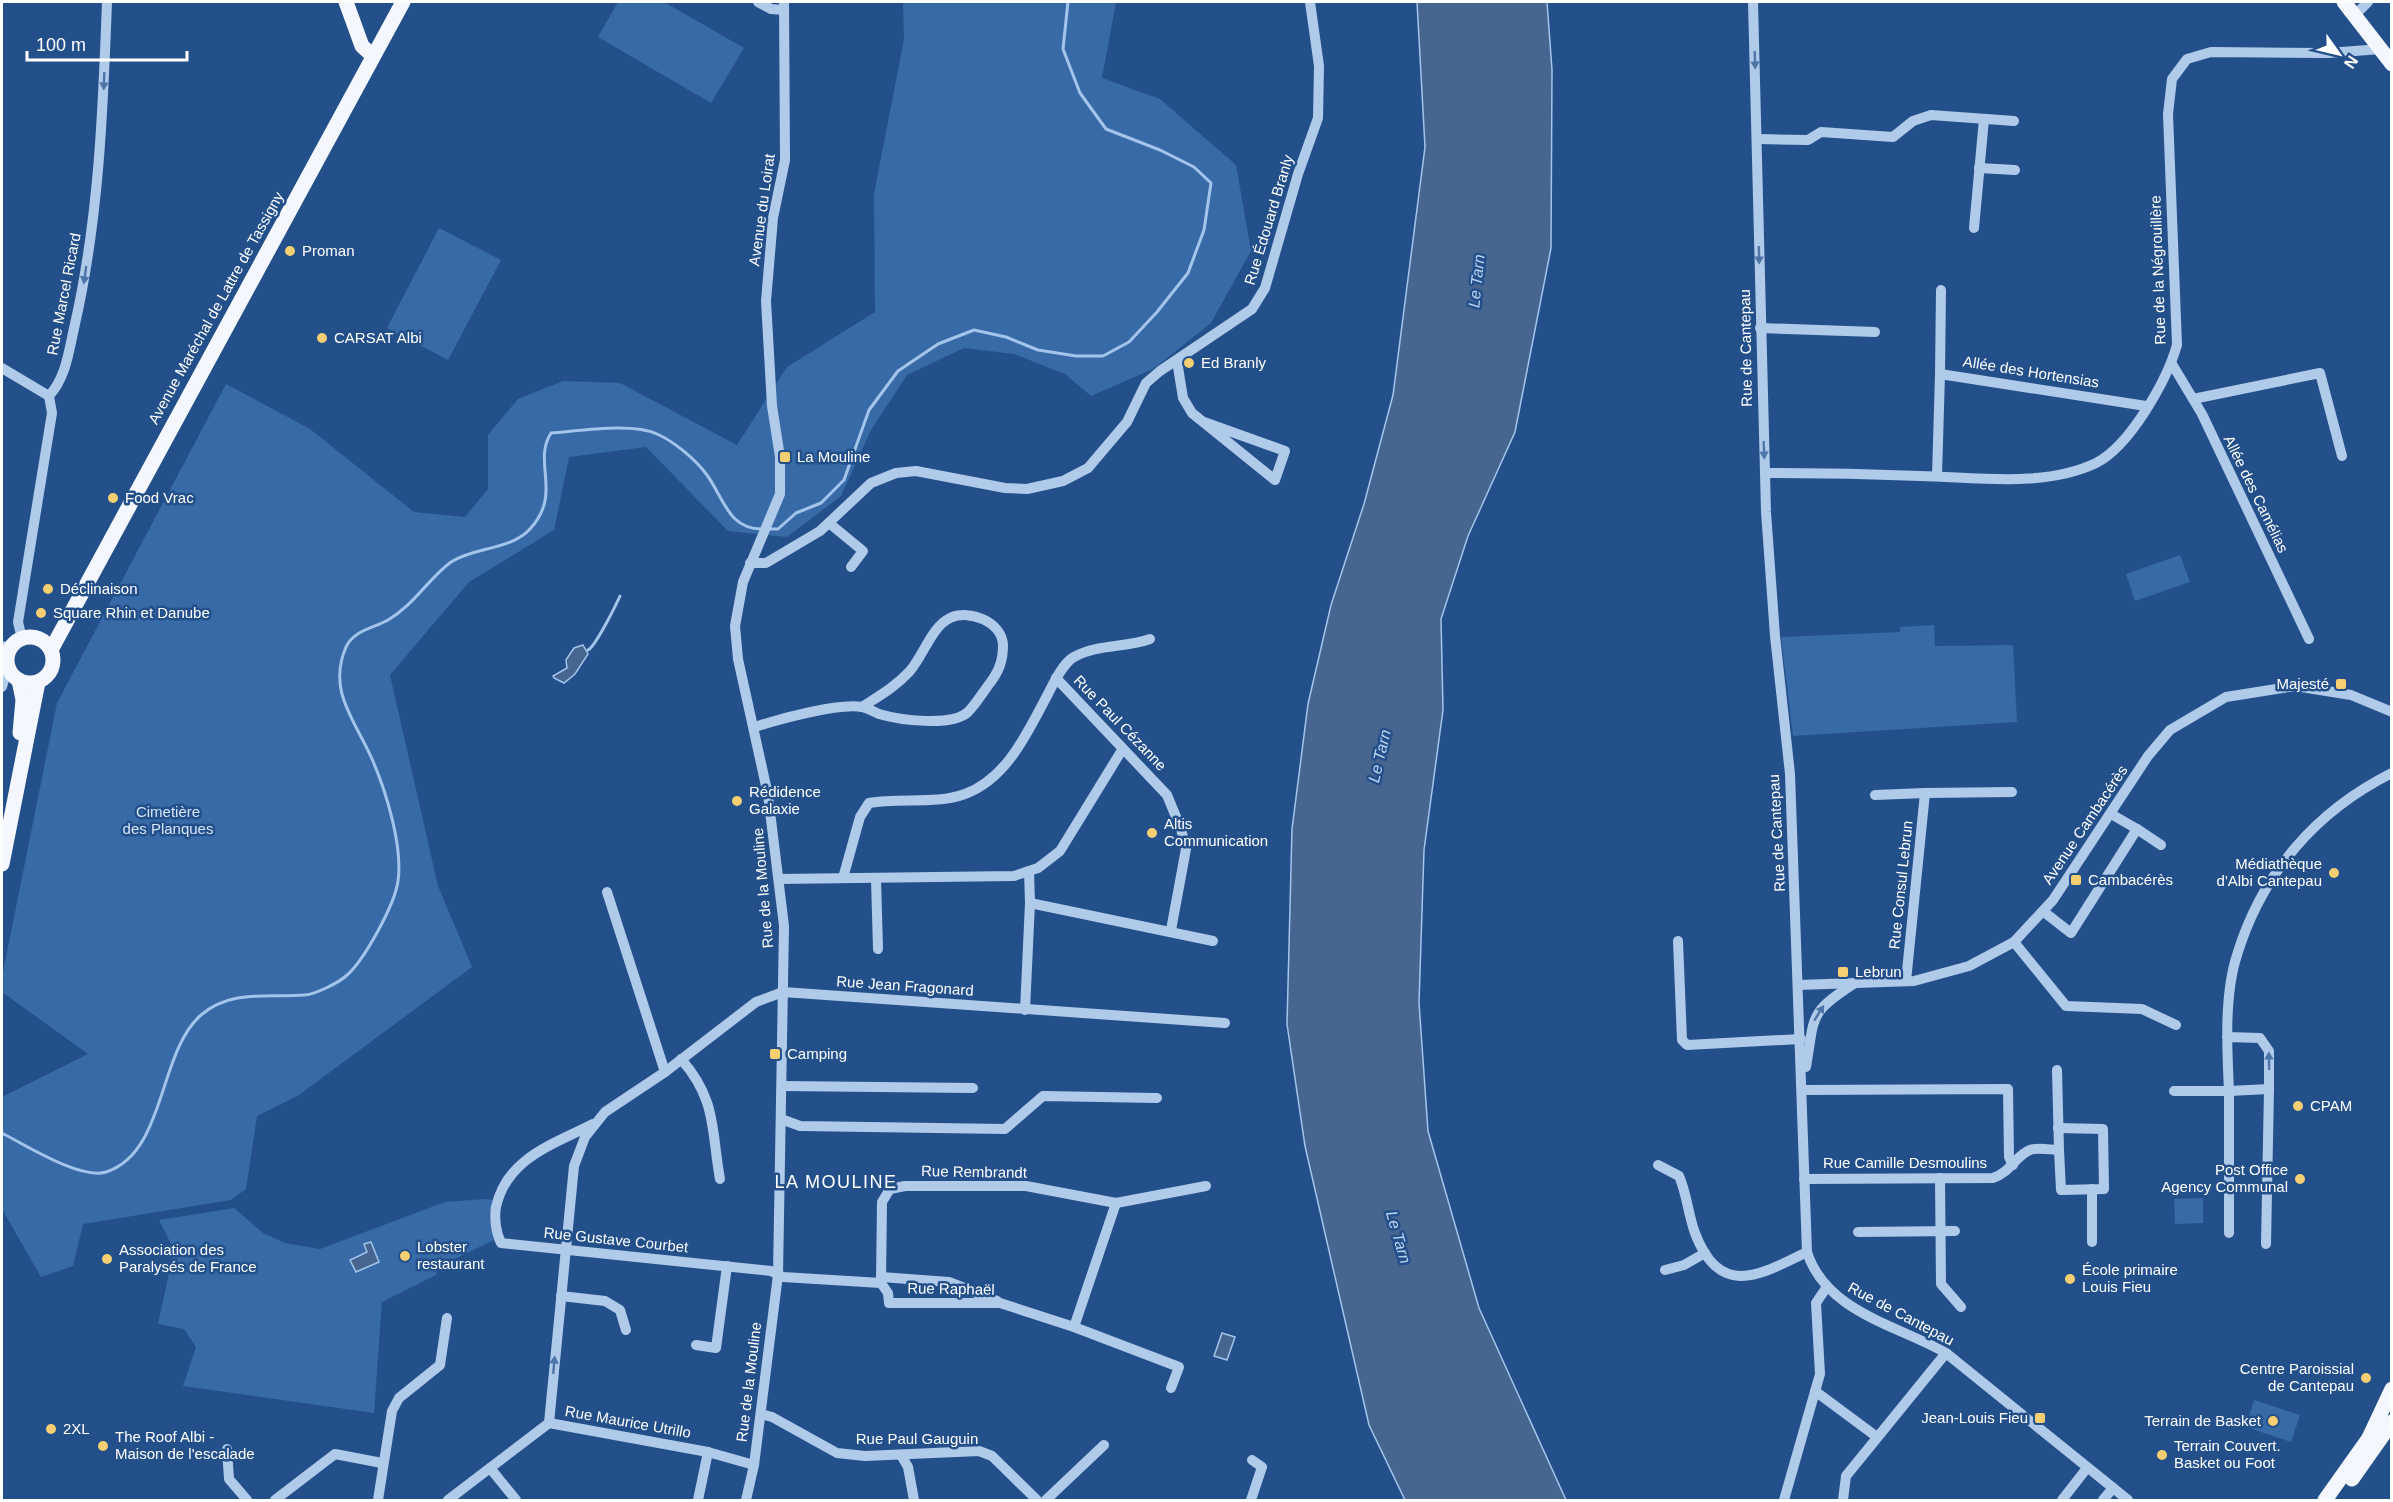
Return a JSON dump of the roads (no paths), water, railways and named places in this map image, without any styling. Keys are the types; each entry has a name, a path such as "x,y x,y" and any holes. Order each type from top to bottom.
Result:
{"main road":[{"path":"346,2 362,45 373,57"},
{"name":"Avenue Maréchal de Lattre de Tassigny","path":"26,644 60,632 403,2"},
{"path":"2344,2 2391,63"},
{"path":"2,864 39,682 50,672 53,665 26,644 14,674 23,700 10,816"},
{"path":"14,674 39,682"},
{"path":"2325,1500 2369,1438 2391,1389"},
{"path":"2336,1500 2375,1449 2391,1411"}],"street":[{"name":"Rue Marcel Ricard","path":"49,396 64,371 83,288 98,177 107,2"},
{"path":"758,2 771,9 784,6"},
{"name":"Rue Édouard Branly","path":"750,563 766,563 776,558 829,524 871,483 896,473 916,471 1005,488 1027,489 1063,481 1088,468 1127,422 1146,383 1252,309 1266,288 1298,174 1318,118 1319,66 1310,2"},
{"name":"Rue de Cantepau","path":"1753,2 1765,472 1775,636 1790,774 1807,1252 1812,1268 1826,1288 1844,1304 1918,1337 1946,1353 2128,1500"},
{"path":"2355,15 2368,2"},
{"name":"Avenue du Loirat","path":"780,494 780,457 772,406 766,301 772,218 785,160 784,6"},
{"name":"Rue de la Négrouillère","path":"1765,472 2016,479 2073,472 2098,462 2125,440 2172,364 2176,345 2168,114 2172,80 2187,59 2211,52 2328,53 2381,49"},
{"path":"1758,139 1808,140 1821,132 1893,137 1913,121 1931,115 2014,121"},
{"path":"1974,228 1984,119"},
{"path":"1979,168 2015,170"},
{"path":"1940,374 1941,290"},
{"path":"1760,328 1875,332"},
{"path":"1176,361 1183,398 1192,413 1275,480 1285,452 1204,422"},
{"name":"Allée des Camélias","path":"2172,364 2193,399 2309,639"},
{"path":"2,368 49,396 52,413 18,622 26,644"},
{"path":"2193,399 2320,373 2342,456"},
{"name":"Allée des Hortensias","path":"1937,476 1940,374 2146,406"},
{"name":"Rue de la Mouline","path":"746,1500 754,1465 778,1275 784,926 768,795 755,727 738,659 735,620 750,563 780,494"},
{"path":"829,524 863,551 851,567"},
{"path":"755,727 827,710 862,707 880,714 933,721 951,720 967,713 998,673 1003,658 1003,641 988,621 969,615 950,618 937,630 911,670 894,687 862,707"},
{"path":"1056,678 1073,657 1093,650 1136,644 1150,639"},
{"path":"2,687 14,674"},
{"name":"Rue Paul Cézanne","path":"843,878 860,817 869,803 947,799 966,794 985,782 1005,765 1024,740 1056,678 1167,795 1181,829 1186,849 1171,930"},
{"name":"Avenue Cambacérès","path":"1798,985 1906,981 1941,975 1969,966 2014,942 2044,912 2148,756 2170,730 2226,697 2295,686 2351,694 2391,712"},
{"path":"779,879 1014,876 1029,871 1060,851 1122,750"},
{"path":"2229,1233 2227,1037 2236,956 2258,901 2281,862 2315,824 2345,800 2391,773"},
{"path":"1875,795 2012,792"},
{"name":"Rue Consul Lebrun","path":"1906,981 1925,793"},
{"path":"2111,814 2161,845"},
{"path":"2044,912 2071,933 2137,829"},
{"path":"1024,1010 1030,903 1029,871"},
{"path":"876,879 878,949"},
{"path":"607,892 665,1072"},
{"path":"1030,903 1171,930 1213,941"},
{"path":"1678,942 1682,1040 1687,1045 1801,1039"},
{"path":"2014,942 2066,1006 2142,1010 2176,1025"},
{"path":"1855,983 1830,999 1817,1012 1803,1090 1910,1094 2008,1089 2009,1157 2013,1165"},
{"path":"549,1423 574,1166 585,1137 605,1112 665,1072 756,1002 783,992"},
{"name":"Rue Jean Fragonard","path":"783,992 1225,1023"},
{"path":"2227,1037 2260,1038 2269,1051 2266,1244"},
{"path":"681,1059 694,1074 707,1098 720,1179"},
{"path":"2057,1070 2058,1128 2061,1190 2104,1189 2103,1129 2058,1128"},
{"path":"782,1086 973,1088"},
{"path":"2174,1091 2269,1089"},
{"path":"781,1119 800,1126 1005,1129 1043,1096 1156,1098"},
{"name":"Rue Gustave Courbet","path":"597,1123 542,1150 506,1178 500,1191 495,1214 501,1243 771,1271 778,1275"},
{"name":"Rue Camille Desmoulins","path":"1804,1179 1993,1178 2005,1174 2031,1149 2060,1150"},
{"path":"1658,1165 1679,1176 1687,1195 1694,1232 1705,1253 1714,1263 1738,1277 1767,1272 1807,1252"},
{"path":"1940,1178 1941,1284 1961,1307"},
{"name":"Rue Rembrandt","path":"881,1280 882,1202 890,1189 905,1186 1026,1186 1116,1203 1206,1186"},
{"path":"2092,1189 2092,1242"},
{"path":"1074,1327 1116,1203"},
{"path":"1858,1232 1955,1231"},
{"path":"1665,1270 1684,1265 1705,1253"},
{"path":"696,1345 716,1348 727,1266"},
{"path":"778,1275 787,1278 949,1282 1000,1303"},
{"name":"Rue Raphaël","path":"881,1280 888,1293 889,1303 1000,1303 1074,1327 1179,1367 1171,1388"},
{"path":"1784,1500 1820,1374 1816,1303 1826,1288"},
{"path":"561,1296 604,1301 620,1310 626,1330"},
{"path":"378,1500 392,1411 399,1398 440,1365 447,1318"},
{"path":"1843,1500 1846,1476 1946,1353"},
{"path":"1815,1391 1877,1437"},
{"path":"2369,1438 2391,1411"},
{"name":"Rue Paul Gauguin","path":"760,1414 772,1417 837,1453 865,1456 979,1451 992,1456 1032,1499"},
{"name":"Rue Maurice Utrillo","path":"448,1500 549,1423 708,1452 754,1465"},
{"path":"1046,1500 1104,1445"},
{"path":"227,1449 228,1479 247,1500"},
{"path":"698,1500 708,1452"},
{"path":"275,1500 335,1454 382,1463"},
{"path":"901,1455 908,1467 914,1500"},
{"path":"1251,1500 1262,1467 1252,1461"},
{"path":"490,1468 516,1500"},
{"path":"2062,1500 2088,1468"},
{"path":"2103,1500 2113,1488"}],"water":[{"name":"Le Tarn","path":"1417,2 1547,2 1552,70 1551,248 1515,432 1468,536 1441,619 1443,710 1424,850 1419,1003 1428,1131 1479,1308 1566,1500 1405,1500 1369,1425 1305,1146 1287,1024 1292,829 1308,704 1331,605 1364,504 1393,395 1425,147"},
{"path":"583,645 588,654 575,674 564,683 554,678 553,676 567,668 566,660 574,648"},
{"path":"371,1242 379,1262 356,1272 350,1260 367,1252 364,1244"},
{"path":"1222,1333 1235,1337 1227,1360 1214,1356"}],"waterway":[{"path":"769,529 778,529 796,513 821,503 844,480 869,410 898,371 938,344 974,330 1006,337 1038,350 1076,356 1103,356 1129,342 1188,273 1204,230 1211,183 1194,167 1160,150 1106,129 1080,93 1063,49 1068,2"},
{"path":"2,1133 68,1166 82,1171 106,1172 126,1161 140,1145 151,1124 176,1052 187,1032 201,1015 225,1001 238,998 315,993 338,982 353,969 370,945 385,917 396,891 399,867 396,835 383,787 341,691 341,663 346,647 359,633 397,614 451,562 470,553 513,541 530,529 540,516 545,503 544,456 551,433 634,428 664,437 697,463 735,519 752,528 763,529"},
{"path":"588,650 600,634 620,596"}],"place":[{"name":"Proman","path":"290,251"},
{"name":"CARSAT Albi","path":"322,338"},
{"name":"Ed Branly","path":"1189,363"},
{"name":"La Mouline","path":"785,457"},
{"name":"Food Vrac","path":"113,498"},
{"name":"Déclinaison","path":"48,589"},
{"name":"Square Rhin et Danube","path":"41,613"},
{"name":"Majesté","path":"2341,684"},
{"name":"Rédidence Galaxie","path":"737,801"},
{"name":"Altis Communication","path":"1152,833"},
{"name":"Médiathèque d'Albi Cantepau","path":"2334,873"},
{"name":"Cambacérès","path":"2076,880"},
{"name":"Lebrun","path":"1843,972"},
{"name":"Camping","path":"775,1054"},
{"name":"CPAM","path":"2298,1106"},
{"name":"Post Office Agency Communal","path":"2300,1179"},
{"name":"Lobster restaurant","path":"405,1256"},
{"name":"Association des Paralysés de France","path":"107,1259"},
{"name":"École primaire Louis Fieu","path":"2070,1279"},
{"name":"Centre Paroissial de Cantepau","path":"2366,1378"},
{"name":"Jean-Louis Fieu","path":"2040,1418"},
{"name":"Terrain de Basket","path":"2273,1421"},
{"name":"2XL","path":"51,1429"},
{"name":"The Roof Albi - Maison de l'escalade","path":"103,1446"},
{"name":"Terrain Couvert. Basket ou Foot","path":"2162,1455"}],"district":[{"name":"LA MOULINE","path":"836,1182"}],"park label":[{"name":"Cimetière des Planques","path":"168,820"}]}
